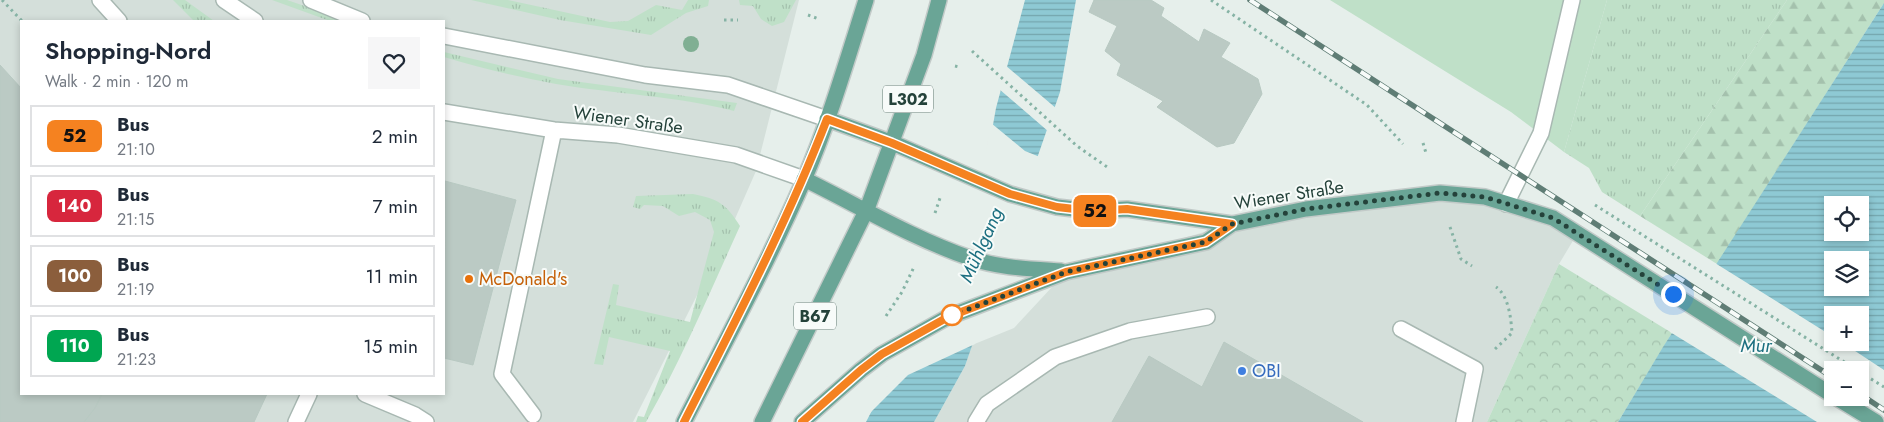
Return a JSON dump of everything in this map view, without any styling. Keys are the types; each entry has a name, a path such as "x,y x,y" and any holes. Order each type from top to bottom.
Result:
{"main road":[{"path":"684,422 760,274 804,179 827,119 866,0"},
{"name":"L302","path":"892,143 924,55 939,0"},
{"name":"Wiener Straße","path":"827,119 936,161 1010,194 1057,207 1092,211 1127,209 1232,224 1306,209 1440,193 1485,197 1553,218 1824,390"},
{"name":"B67","path":"762,422 867,210 892,143"},
{"path":"804,179 910,233 971,259 1030,269 1066,272"},
{"path":"802,422 882,354 948,317 1066,272 1206,242 1232,224"},
{"path":"1850,406 1876,422"}],"lane":[{"path":"100,0 117,20"},
{"path":"224,0 254,20"},
{"path":"311,0 360,20"},
{"path":"1506,204 1541,133 1572,0"},
{"path":"445,36 645,75 728,85 827,119"},
{"name":"Wiener Straße","path":"445,112 554,130 618,136 736,155 804,179"},
{"path":"533,415 502,374 554,130"},
{"path":"976,422 987,404 1055,357 1130,331 1207,317"},
{"path":"1400,329 1475,369 1464,422"},
{"path":"296,422 309,395"},
{"path":"367,395 415,415 426,422"}],"path":[{"path":"2,0 21,20"},
{"path":"1211,0 1367,105 1404,144"},
{"path":"808,15 819,19"},
{"path":"724,20 738,20"},
{"path":"972,51 1077,146 1110,169"},
{"path":"1423,143 1426,153"},
{"path":"1595,205 1842,361"},
{"path":"1450,227 1461,259 1472,266"},
{"path":"883,320 902,292 918,259"},
{"path":"1475,369 1512,333 1510,312 1500,290 1496,287"},
{"path":"1869,378 1884,387"}],"shaded area":[{"path":"0,0 799,0 756,171 731,228 633,422 0,422"},
{"path":"1485,197 1577,234 1559,264 1487,422 934,422 965,366 972,345 1014,328 1066,272 1232,224 1306,209"}],"green space":[{"path":"173,0 185,0 213,20 193,20"},
{"path":"272,0 287,0 346,20 327,20"},
{"path":"471,0 508,0 610,22 628,21 656,5 682,10 688,0 709,0 708,6 686,13 651,35 560,20"},
{"path":"739,0 796,0 784,22 772,26 761,19 753,6 740,5"},
{"path":"1330,0 1607,0 1564,152 1511,112"},
{"path":"1607,0 1787,0 1640,216 1602,192 1589,168 1564,152"},
{"path":"1787,0 1884,0 1884,3 1717,264 1640,216"},
{"path":"445,52 558,79 737,103 734,111 690,102 556,84 445,57"},
{"path":"693,194 709,198 721,204 730,212 740,226 672,374 646,422 636,422 638,416 644,417 670,351 609,337 603,365 594,364 613,284 619,285 616,305 690,322 714,232 710,220 695,212 679,216 663,206 644,205 640,209 633,207 636,196"},
{"path":"1559,264 1672,333 1618,422 1487,422"}],"water":[{"name":"Mühlgang","path":"1025,0 1076,0 1060,92 965,366 934,422 866,422 979,203 996,108"},
{"name":"Mur","path":"1884,3 1884,422 1618,422 1663,347"}],"pier":[{"path":"1005,65 1057,109 1049,132 999,89"},
{"path":"991,123 1025,151 1040,157 975,344 908,375 866,417 977,203"},
{"path":"1715,263 1824,331 1824,351 1855,351 1884,370 1884,422 1817,422 1670,332"}],"building":[{"path":"1094,0 1151,0 1164,8 1161,16 1199,42 1204,29 1230,43 1221,57 1258,79 1262,94 1234,143 1217,147 1157,107 1163,101 1117,75 1121,64 1105,51 1117,26 1089,12"},
{"path":"0,65 20,87 20,395 102,395 95,408 84,422 0,422"},
{"name":"McDonald's","path":"445,181 516,200 473,365 445,358"},
{"name":"OBI","path":"1224,342 1363,422 1112,422 1149,356 1202,387"},
{"path":"102,395 267,395 254,422 84,422 95,408"}],"railway":[{"path":"1250,0 1824,372"},
{"path":"1869,400 1884,410"}],"bus line":[{"name":"52","path":"684,422 760,274 804,179 827,119 936,161 1010,194 1057,207 1092,211 1127,209 1232,224 1206,242 1066,272 948,317 882,354 802,422"}],"place":[{"name":"McDonald's","path":"469,279"},
{"name":"OBI","path":"1242,371"}],"route":[{"path":"952,315 948,317 1066,272 1206,242 1232,224 1306,209 1440,193 1485,197 1553,218 1673,294"}]}
